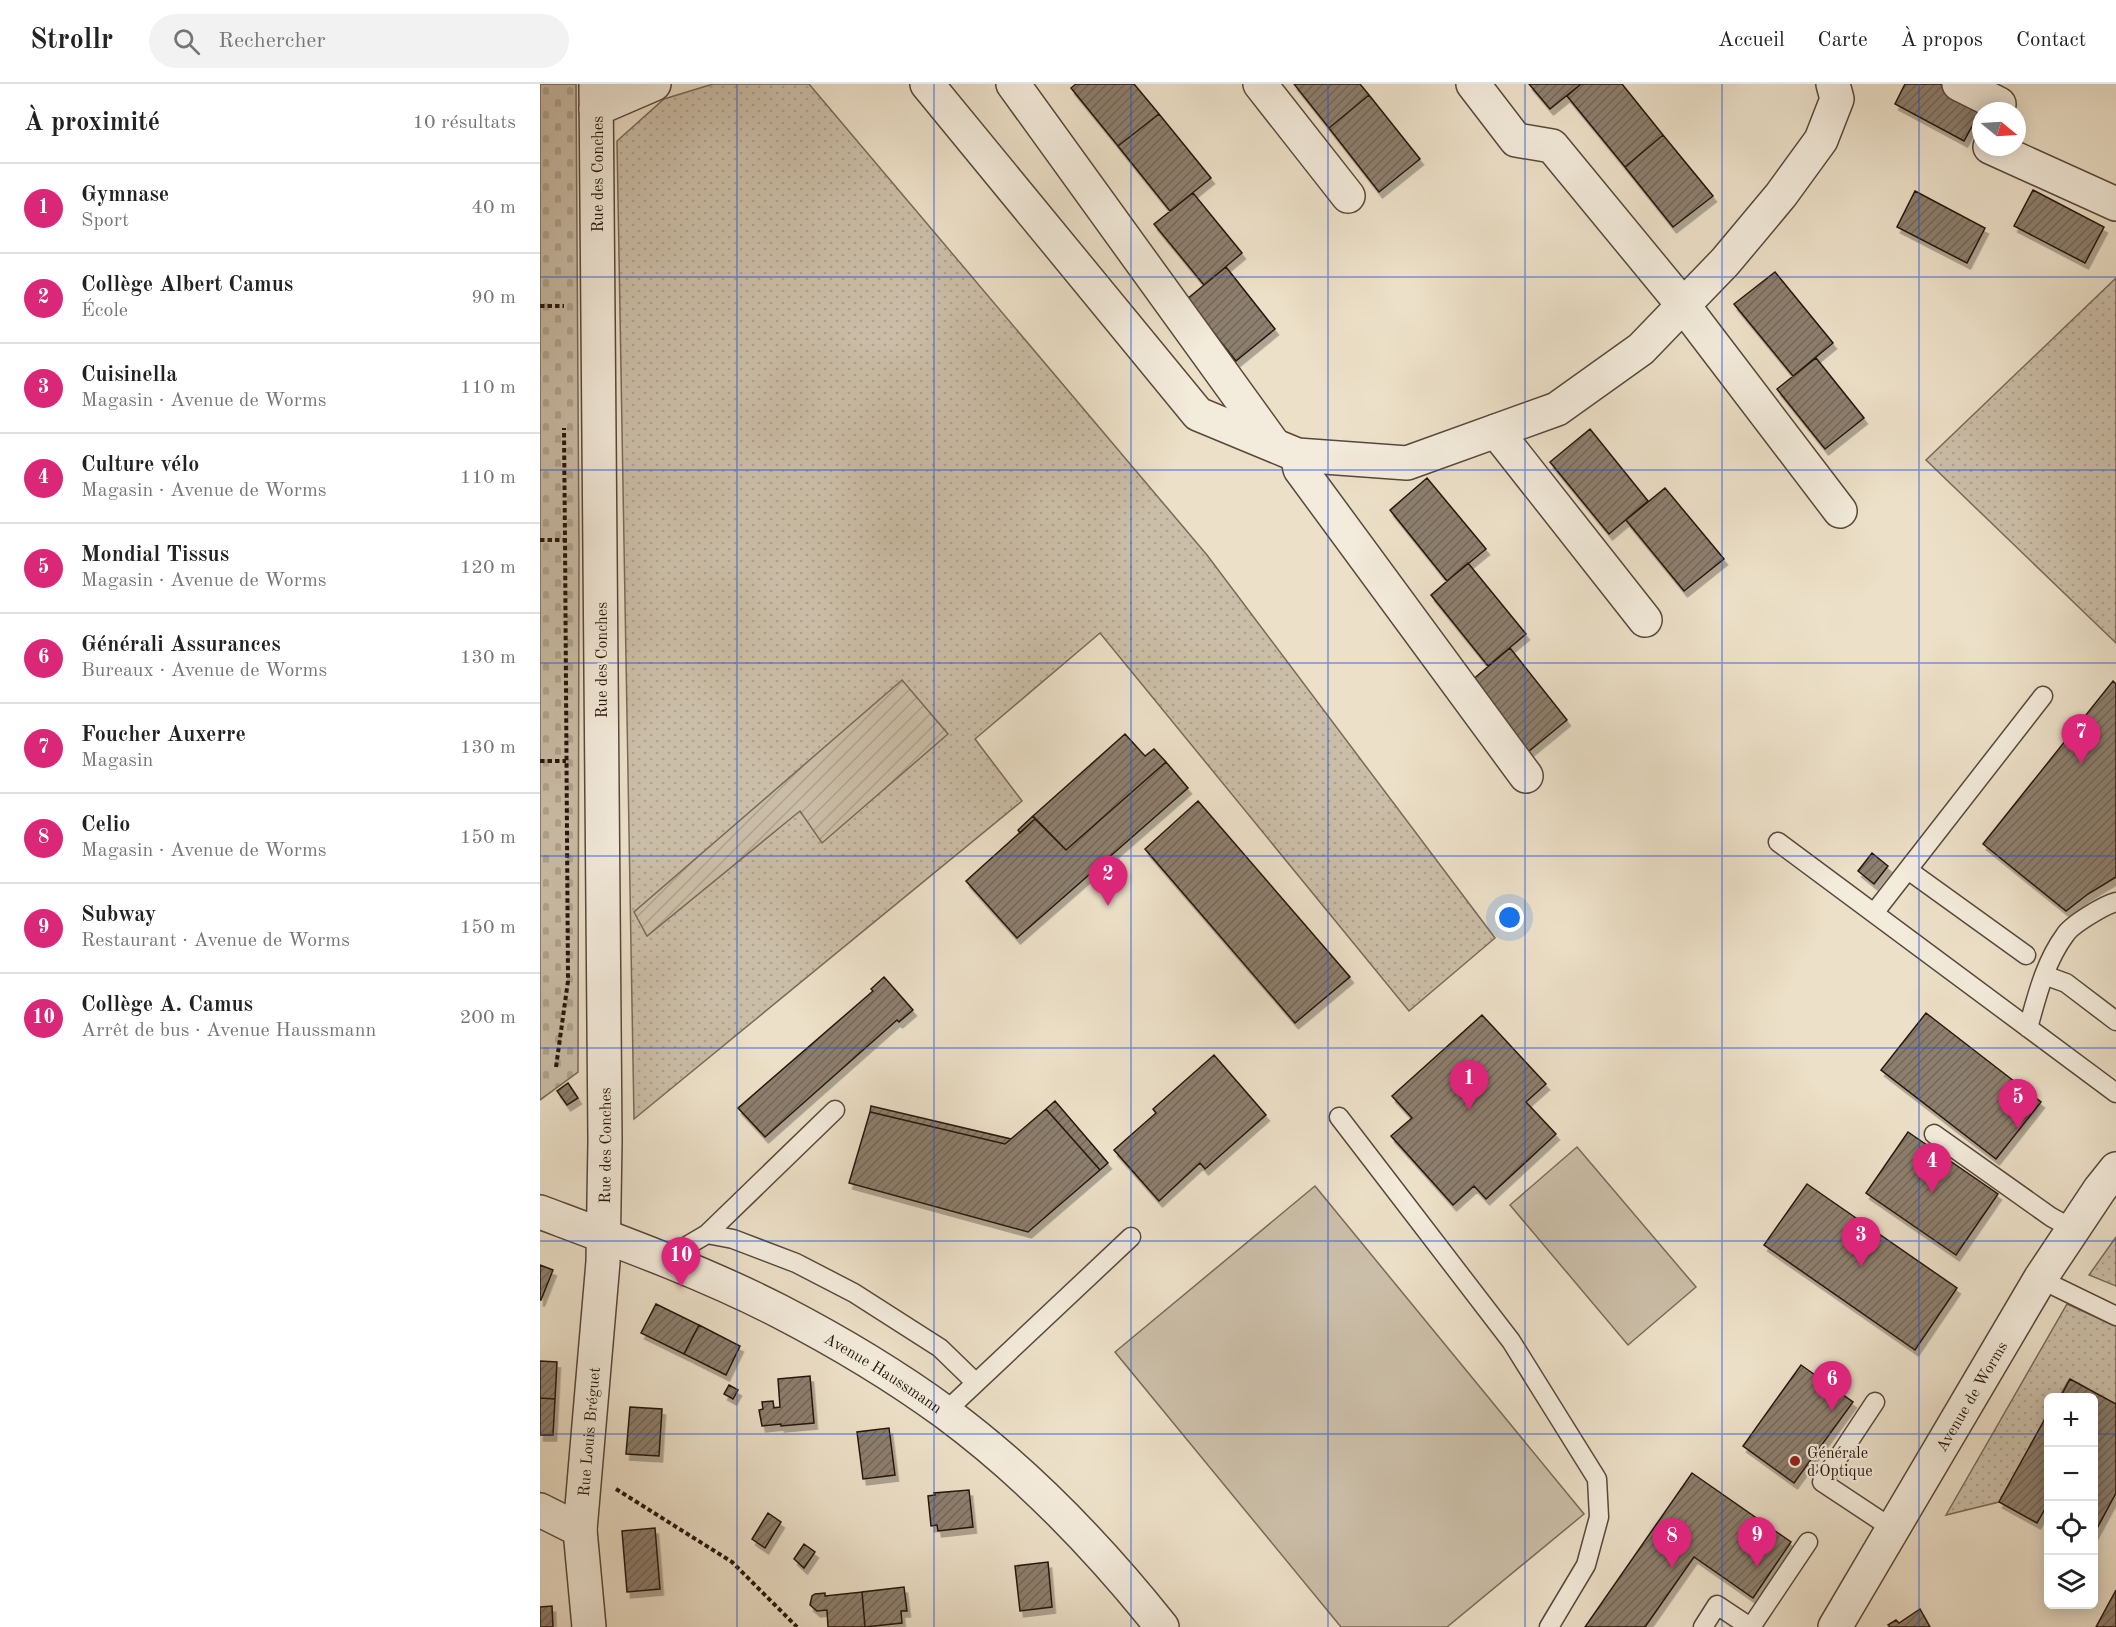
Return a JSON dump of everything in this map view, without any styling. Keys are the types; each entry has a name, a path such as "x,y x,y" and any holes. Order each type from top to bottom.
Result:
{"street":[{"path":"596,97 654,84"},
{"path":"927,84 1198,414 1286,450 1407,463 1557,409 1641,349 1732,254 1781,195 1821,140 1837,99 1833,84"},
{"path":"1013,84 1526,776"},
{"path":"1260,84 1348,195"},
{"path":"1473,84 1516,140 1552,146 1683,305 1840,511"},
{"path":"1959,84 1995,102"},
{"name":"Rue des Conches","path":"596,97 604,1236"},
{"path":"2010,156 2116,204"},
{"path":"1496,431 1646,620"},
{"name":"Avenue de Worms","path":"1835,1627 2040,1279 2116,1169"},
{"name":"Avenue Haussmann","path":"540,1212 663,1260 777,1310 841,1346 945,1412 1050,1502 1129,1586 1162,1627"},
{"name":"Rue Louis Bréguet","path":"589,1627 580,1530 604,1236"},
{"path":"540,1510 580,1530"}],"lane":[{"path":"1874,913 2043,696"},
{"path":"1778,842 2116,1093"},
{"path":"1908,870 2026,955"},
{"path":"2028,1028 2044,975 2065,933 2113,907"},
{"path":"2044,975 2066,983 2116,1021"},
{"path":"663,1260 707,1234 835,1110"},
{"path":"1339,1117 1511,1341 1597,1479 1599,1516 1586,1566 1549,1627"},
{"path":"1934,1134 2051,1217 2073,1229"},
{"path":"707,1234 733,1239 796,1263 854,1293 940,1348 975,1382"},
{"path":"945,1412 1131,1237"},
{"path":"2040,1279 2116,1316"},
{"path":"1875,1402 1822,1482 1893,1529"},
{"path":"1703,1627 1718,1605 1750,1627 1808,1542"}],"path":[{"path":"540,306 564,306 564,295"},
{"path":"556,1067 568,981 564,423"},
{"path":"540,540 565,540"},
{"path":"540,761 566,761"},
{"path":"585,1470 732,1562 797,1627"}],"green space":[{"path":"540,84 576,84 579,549 578,1072 540,1100"},
{"path":"713,84 809,84 1207,555 1495,938 1409,1011 1100,633 975,739 1022,801 634,1119 617,141 664,99"},
{"path":"2116,278 2116,643 1926,460"},
{"path":"902,680 948,734 822,843 800,811 647,936 634,912"},
{"path":"1577,1147 1696,1287 1628,1345 1510,1205"},
{"path":"1315,1186 1584,1514 1447,1627 1341,1627 1115,1352"},
{"path":"2116,1237 2116,1286 2089,1275"},
{"path":"2067,1304 2116,1326 2116,1404 2069,1380 2061,1393 2044,1393 2044,1423 1999,1502 1946,1515"}],"building":[{"path":"1076,84 1134,84 1159,114 1118,146 1071,88"},
{"path":"1294,84 1360,84 1369,95 1329,128"},
{"path":"1529,84 1581,84 1550,109"},
{"path":"1581,84 1622,84 1663,135 1625,167 1567,96"},
{"path":"1905,84 1940,84 1975,102 1972,102 1972,126 1964,141 1895,104"},
{"path":"1369,95 1420,159 1379,192 1329,128"},
{"path":"1159,114 1211,178 1170,211 1118,146"},
{"path":"1663,135 1713,196 1673,227 1625,167"},
{"path":"2033,190 2104,227 2085,263 2014,226"},
{"path":"1915,191 1985,228 1967,263 1897,227"},
{"path":"1193,193 1242,253 1204,285 1154,224"},
{"path":"1226,267 1275,329 1236,361 1187,299"},
{"path":"1775,272 1833,343 1793,376 1734,304"},
{"path":"1816,358 1864,418 1825,449 1777,389"},
{"path":"1590,429 1648,501 1609,534 1550,462"},
{"path":"1427,478 1486,549 1447,581 1390,510"},
{"path":"1665,488 1724,559 1684,591 1626,520"},
{"path":"1468,563 1526,634 1488,666 1431,595"},
{"path":"1510,648 1567,720 1528,752 1471,681"},
{"path":"2113,681 2116,684 2116,877 2066,911 1983,844"},
{"path":"1125,734 1145,756 1154,749 1166,762 1066,850 1033,816"},
{"path":"1166,762 1188,788 1017,938 966,881 1035,819 1066,850"},
{"path":"1198,801 1350,977 1295,1023 1145,849"},
{"path":"1033,816 1035,819 1020,833 1018,830"},
{"path":"1872,853 1888,866 1874,884 1858,871"},
{"path":"884,977 913,1010 899,1022 897,1020 765,1137 738,1108 873,991 871,989"},
{"path":"1926,1013 2041,1102 1996,1159 1881,1070"},
{"path":"1482,1015 1546,1084 1526,1102 1556,1134 1486,1199 1474,1186 1453,1205 1391,1136 1412,1118 1392,1096"},
{"path":"1214,1055 1266,1115 1205,1169 1200,1163 1159,1201 1114,1150 1156,1113 1153,1109"},
{"path":"568,1083 578,1098 567,1105 557,1091"},
{"path":"1055,1101 1108,1163 1100,1170 1046,1109"},
{"path":"871,1106 1011,1139 1005,1144 870,1112"},
{"path":"1046,1109 1100,1170 1028,1232 849,1183 870,1112 1005,1144"},
{"path":"1908,1132 1998,1194 1956,1255 1866,1193"},
{"path":"1807,1184 1957,1288 1915,1350 1764,1245"},
{"path":"540,1265 553,1270 541,1300 540,1300"},
{"path":"656,1304 699,1325 684,1354 641,1333"},
{"path":"699,1325 740,1346 726,1375 684,1354"},
{"path":"540,1361 557,1362 555,1399 540,1398"},
{"path":"1801,1365 1853,1402 1794,1483 1743,1446"},
{"path":"810,1376 814,1423 762,1426 759,1410 763,1409 762,1402 773,1401 774,1408 780,1407 778,1379"},
{"path":"2070,1379 2096,1393 2063,1393"},
{"path":"729,1385 738,1390 733,1399 724,1394"},
{"path":"2098,1394 2116,1404 2116,1493 2098,1527"},
{"path":"540,1398 555,1399 553,1435 540,1435"},
{"path":"630,1407 662,1409 659,1456 626,1454"},
{"path":"2044,1420 2044,1511 2037,1523 1999,1502"},
{"path":"889,1428 895,1475 863,1479 857,1432"},
{"path":"1692,1473 1791,1542 1753,1598 1694,1557 1645,1627 1585,1627"},
{"path":"969,1490 973,1527 938,1531 937,1525 931,1526 928,1496 935,1495 934,1493"},
{"path":"768,1513 781,1522 765,1548 752,1539"},
{"path":"655,1528 660,1589 627,1592 622,1531"},
{"path":"804,1544 815,1552 804,1568 794,1559"},
{"path":"1048,1562 1052,1607 1020,1611 1015,1566"},
{"path":"904,1587 907,1611 901,1611 902,1623 865,1627 862,1592"},
{"path":"2116,1590 2116,1627 2096,1627"},
{"path":"862,1592 865,1627 828,1627 827,1610 817,1611 810,1605 812,1596 815,1594 825,1593 825,1596"},
{"path":"552,1606 553,1627 540,1627 540,1607"},
{"path":"1920,1609 1930,1627 1890,1627 1888,1625 1896,1620 1899,1623"}],"place":[{"name":"Foucher Auxerre","path":"2081,764"},
{"name":"Collège Albert Camus","path":"1108,906"},
{"name":"Gymnase","path":"1469,1110"},
{"name":"Mondial Tissus","path":"2018,1129"},
{"name":"Culture vélo","path":"1932,1193"},
{"name":"Cuisinella","path":"1861,1267"},
{"name":"Collège A. Camus","path":"681,1287"},
{"name":"Générali Assurances","path":"1832,1411"},
{"name":"Générale d'Optique","path":"1795,1461"},
{"name":"Subway","path":"1757,1567"},
{"name":"Celio","path":"1672,1568"}]}
